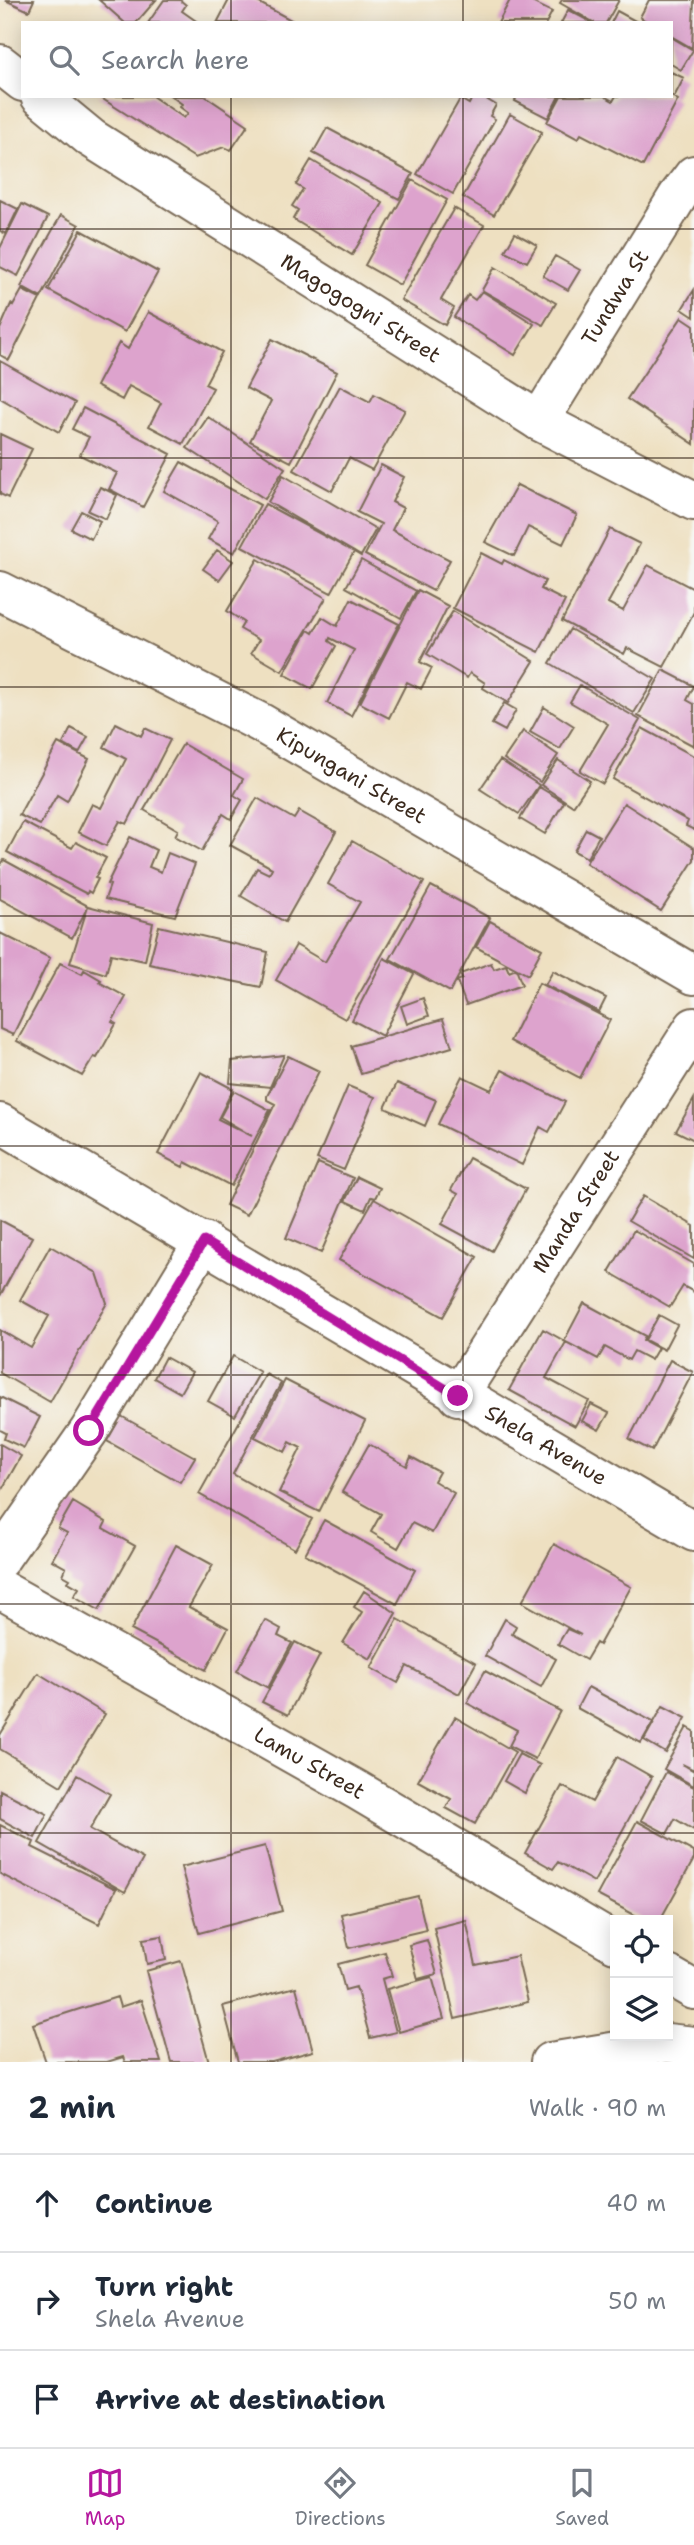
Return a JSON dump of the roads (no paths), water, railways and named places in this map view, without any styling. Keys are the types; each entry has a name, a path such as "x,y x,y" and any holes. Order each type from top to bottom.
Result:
{"street":[{"path":"0,64 21,80"},
{"name":"Magogogni Street","path":"42,98 91,138 539,421 694,501"},
{"name":"Tundwa St","path":"539,421 678,196 694,175"},
{"name":"Kipungani Street","path":"0,591 261,723 694,975"},
{"name":"Manda Street","path":"458,1396 694,1027"},
{"name":"Shela Avenue","path":"0,1123 204,1241 458,1396 694,1532"},
{"path":"0,1559 89,1431 204,1241"},
{"name":"Lamu Street","path":"0,1589 357,1790 610,1940"},
{"path":"673,1978 694,1990"},
{"path":"550,2062 667,2043 694,2046"}]}
